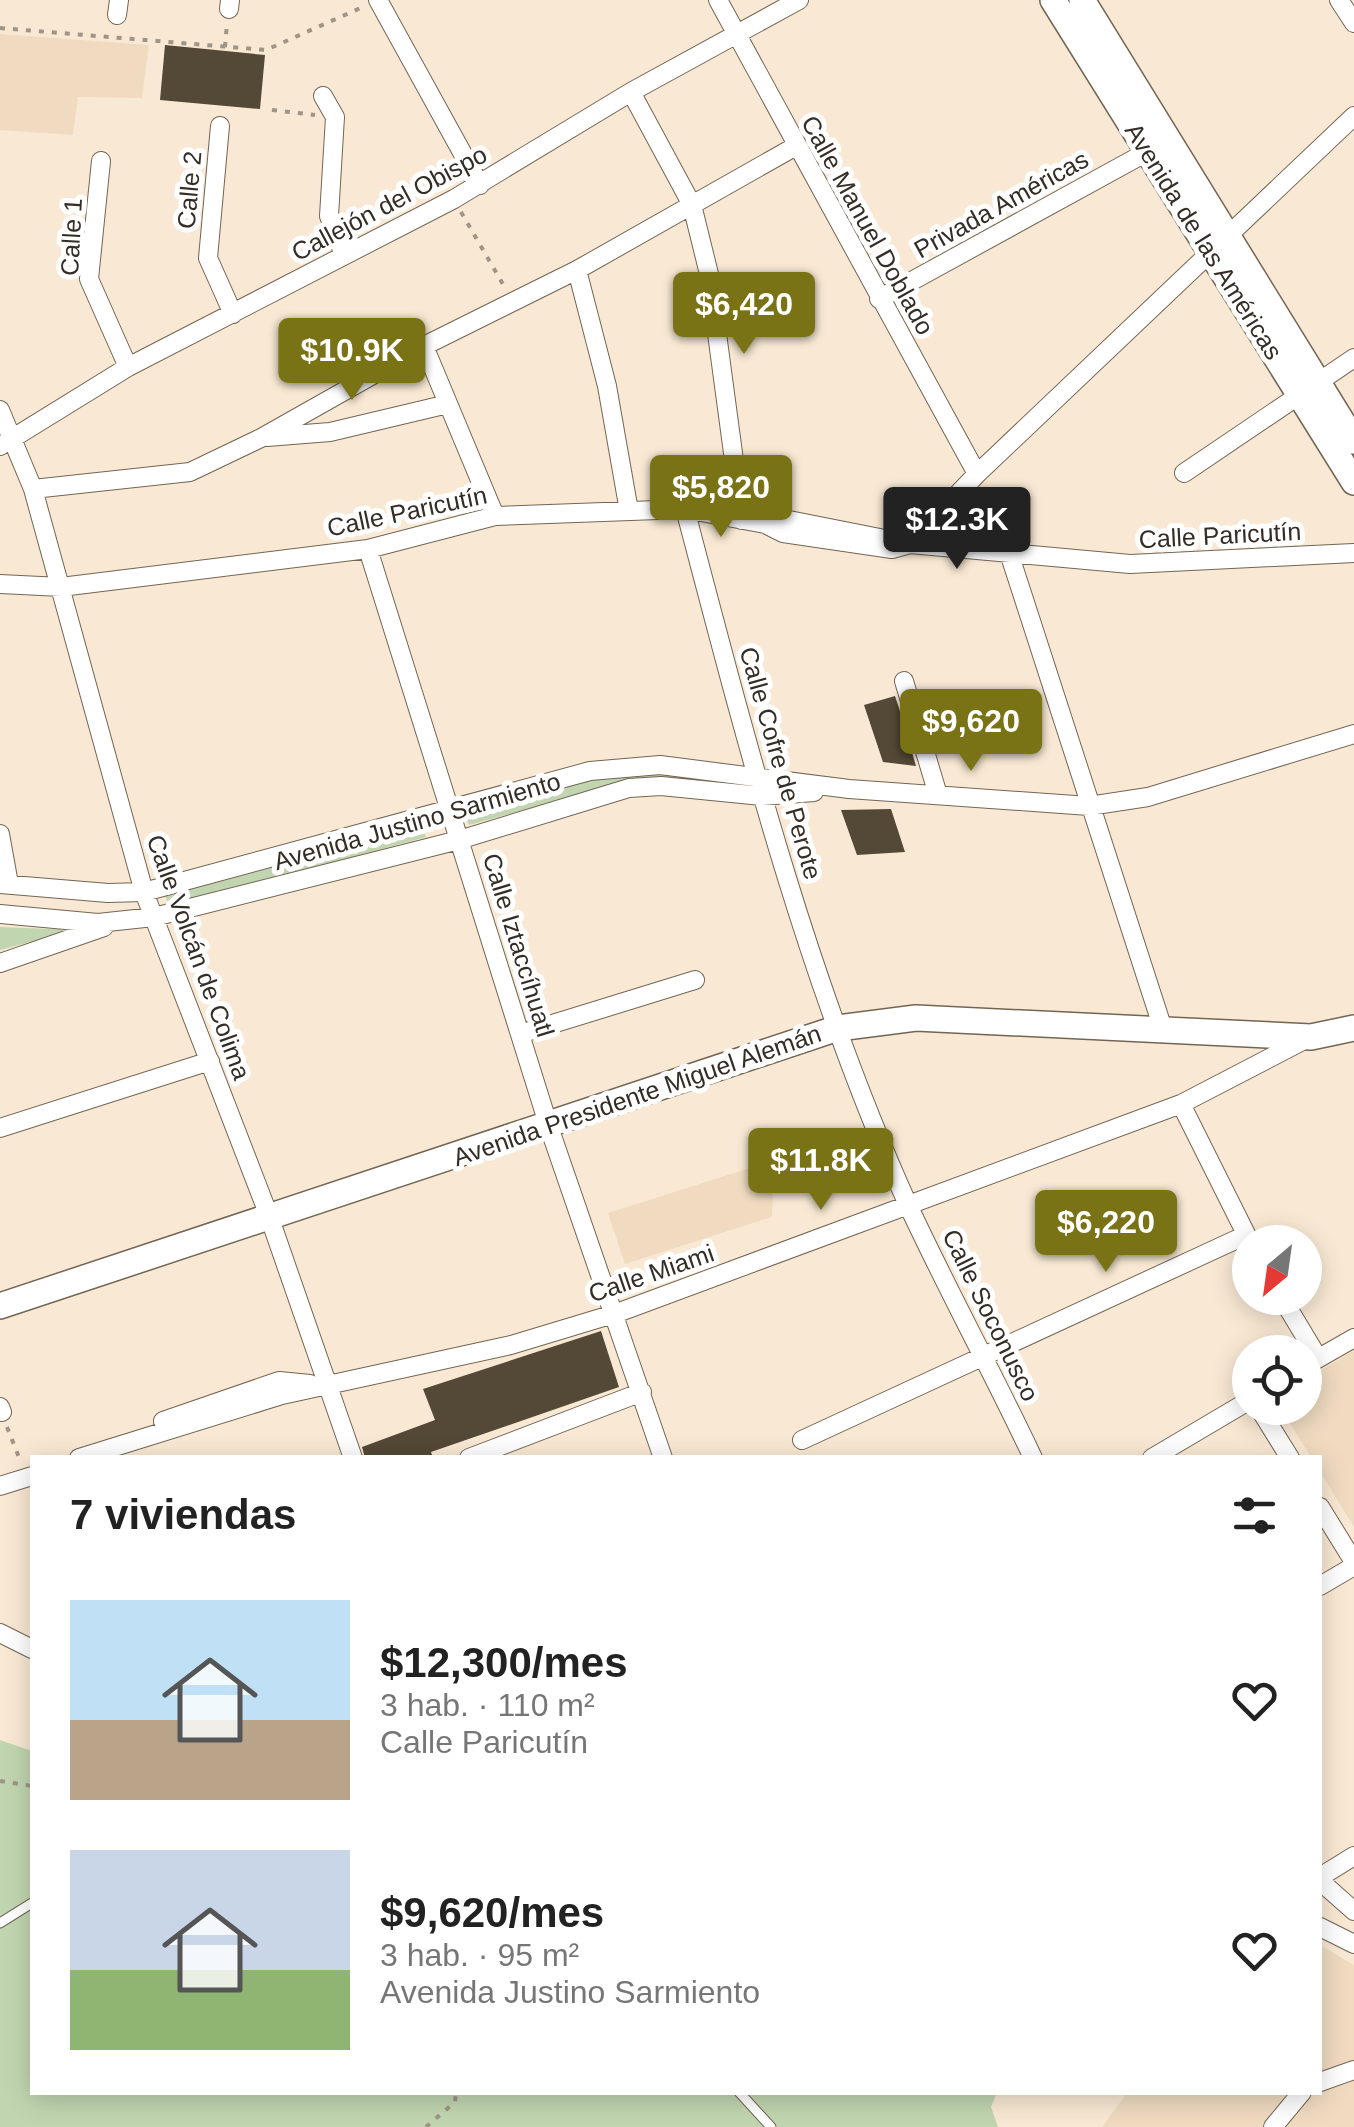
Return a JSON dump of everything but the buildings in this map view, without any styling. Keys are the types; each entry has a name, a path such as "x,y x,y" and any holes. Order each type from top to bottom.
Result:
{"main road":[{"name":"Avenida de las Américas","path":"1053,0 1148,152 1220,246"},
{"name":"Avenida de las Américas","path":"1082,0 1220,246 1309,389 1354,482"},
{"name":"Avenida de las Américas","path":"1309,389 1354,441"},
{"name":"Avenida Presidente Miguel Alemán","path":"0,1306 550,1127 838,1028 916,1018 1311,1037 1354,1028"}],"street":[{"path":"378,0 480,185"},
{"name":"Calle Manuel Doblado","path":"718,0 976,474"},
{"name":"Callejón del Obispo","path":"7,440 128,367 454,200 632,92 799,0"},
{"path":"1339,0 1354,23"},
{"path":"632,92 692,206 709,274 742,520"},
{"path":"323,96 335,117 329,216 344,255"},
{"path":"910,544 976,474 1354,116"},
{"name":"Calle 2","path":"220,126 208,258 232,314"},
{"path":"33,489 190,472 261,438 424,346 577,270 796,146"},
{"name":"Privada Américas","path":"880,299 1148,152"},
{"name":"Calle 1","path":"100,162 89,280 128,367"},
{"path":"577,270 607,386 628,510"},
{"path":"424,346 494,516"},
{"path":"1184,473 1354,358"},
{"path":"261,438 330,432 448,404"},
{"name":"Calle Volcán de Colima","path":"0,410 7,440 33,489 144,892 269,1216 352,1455"},
{"name":"Calle Paricutín","path":"0,584 61,587 368,549 494,516 628,510 685,509 764,524 784,533 892,549 910,544 1130,564 1354,553"},
{"name":"Calle Cofre de Perote","path":"685,509 756,777 838,1028"},
{"name":"Calle Iztaccíhuatl","path":"368,549 550,1127 617,1312 662,1455"},
{"path":"1009,554 1164,1029"},
{"path":"904,681 938,795"},
{"name":"Avenida Justino Sarmiento","path":"4,884 144,892 590,771 627,766 849,789 1089,806 1148,798 1354,734"},
{"name":"Avenida Justino Sarmiento","path":"0,914 122,921 154,916 459,840 629,788 661,786 762,796 849,789"},
{"path":"0,834 4,884"},
{"path":"0,963 122,921"},
{"path":"520,1034 695,980"},
{"name":"Calle Soconusco","path":"838,1028 909,1206 1032,1455"},
{"name":"Calle Miami","path":"87,1455 282,1394 511,1345 617,1312 1181,1104 1311,1037"},
{"path":"0,1128 210,1061"},
{"path":"1181,1104 1241,1225"},
{"path":"802,1440 1232,1246"},
{"path":"1322,1356 1354,1338"},
{"path":"496,1450 642,1392"},
{"path":"1157,1455 1232,1411"},
{"path":"1270,1425 1288,1455"},
{"path":"0,1486 30,1482"},
{"path":"1322,1509 1354,1564 1322,1585"},
{"path":"0,1633 30,1648"},
{"path":"1322,1878 1354,1856"},
{"path":"1322,1881 1354,1911"},
{"path":"1322,1928 1354,1944"},
{"path":"1322,2081 1354,2070"},
{"path":"1274,2127 1300,2095"}],"lane":[{"path":"0,1923 30,1904"},
{"path":"742,2095 771,2127"}],"path":[{"path":"0,28 266,50 378,0"},
{"path":"272,110 335,117"},
{"path":"454,200 514,303"},
{"path":"1,1410 30,1480"},
{"path":"0,1782 30,1786"},
{"path":"426,2127 455,2102 456,2095"}],"shaded area":[{"path":"0,34 149,45 142,98 78,97 73,135 0,130"},
{"path":"775,1160 772,1217 625,1264 608,1213"},
{"path":"1354,1350 1354,1527 1322,1475 1322,1455 1310,1455 1291,1425 1322,1425 1322,1370"},
{"path":"1322,1946 1354,1965 1354,2127 1102,2127 1126,2095 1322,2095"}],"green space":[{"path":"633,768 732,779 735,785 632,780 469,825 466,817 592,775"},
{"path":"422,827 426,837 170,907 165,896"},
{"path":"0,927 76,930 0,950"},
{"path":"0,1740 30,1750 30,2095 996,2095 991,2107 998,2127 0,2127"}]}
